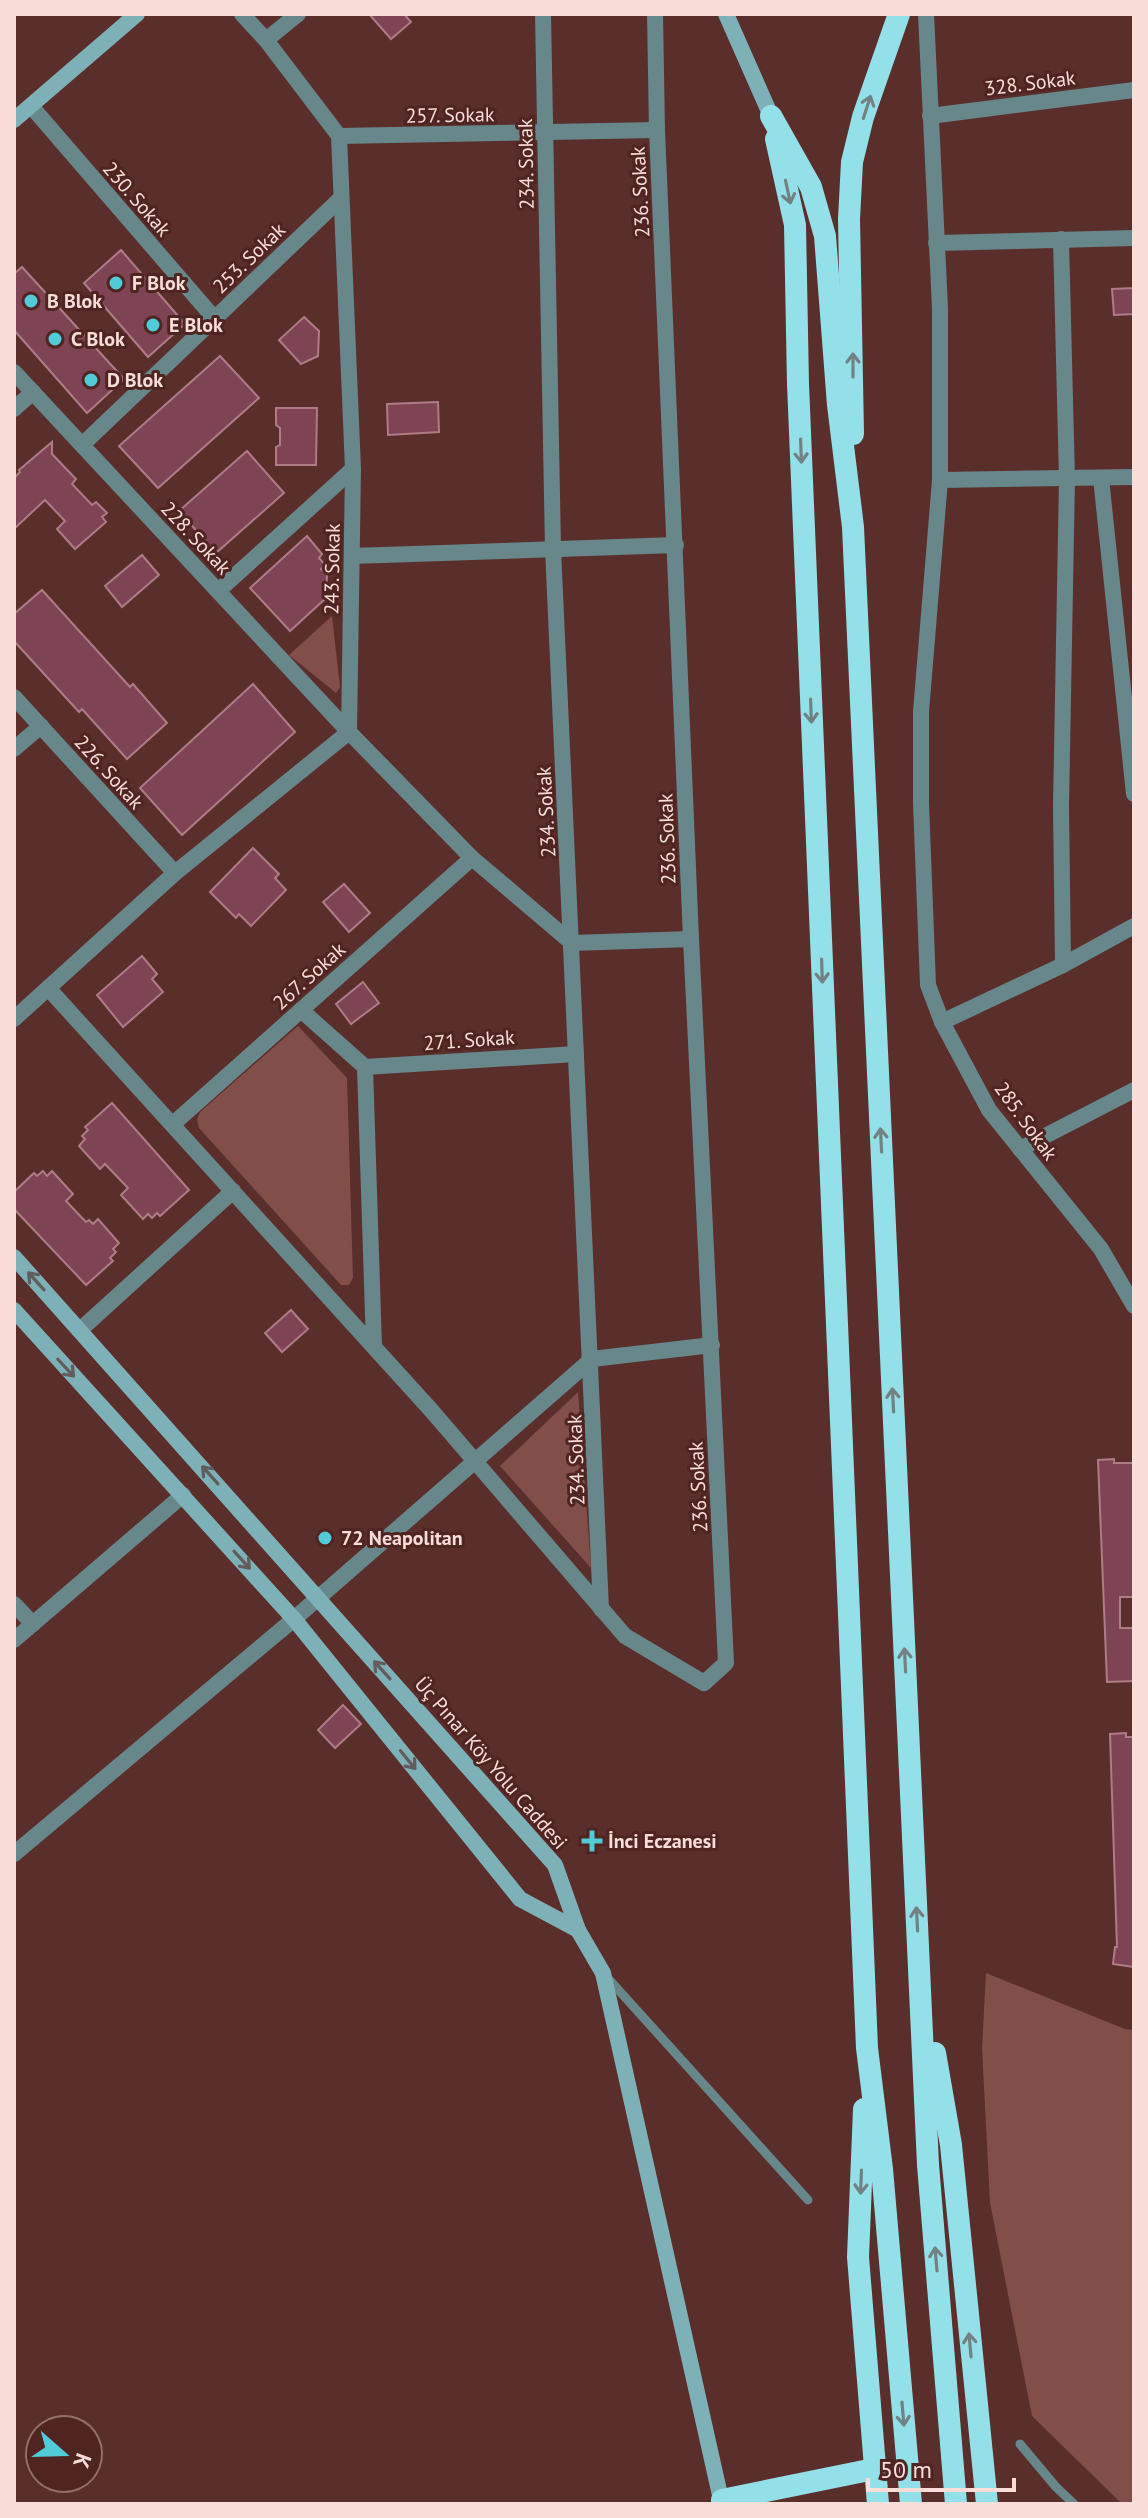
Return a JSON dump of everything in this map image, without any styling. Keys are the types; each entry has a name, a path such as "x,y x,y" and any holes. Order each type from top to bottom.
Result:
{"highway":[{"path":"899,14 863,117 852,162 849,219 853,527 928,2165 956,2504"},
{"path":"771,116 811,187 825,236 838,405 853,527"},
{"path":"771,116 795,225 798,400 867,2048 882,2169 911,2504"},
{"path":"919,1965 951,2145 987,2504"},
{"path":"867,2048 858,2257 878,2504"},
{"path":"722,2502 874,2469"}],"main road":[{"path":"14,120 137,14"},
{"path":"726,14 771,116"},
{"name":"Üç Pınar Köy Yolu Caddesi","path":"14,1257 555,1865 578,1930 603,1973 722,2502"},
{"path":"14,1310 294,1619 520,1899 578,1930"}],"street":[{"path":"242,14 266,40 339,136"},
{"path":"266,40 298,14"},
{"name":"234. Sokak","path":"543,14 553,549 601,1609"},
{"name":"236. Sokak","path":"601,1609 625,1636 704,1683 726,1663 691,939 657,130 655,14"},
{"name":"285. Sokak","path":"926,14 940,308 940,480 921,712 928,985 942,1022 989,1110 1101,1249 1134,1306"},
{"name":"328. Sokak","path":"930,116 1134,90"},
{"name":"230. Sokak","path":"31,106 214,318"},
{"name":"257. Sokak","path":"339,136 657,130"},
{"name":"243. Sokak","path":"339,136 353,469 349,732"},
{"name":"253. Sokak","path":"82,445 340,199"},
{"path":"936,243 1134,238"},
{"path":"1061,239 1067,479 1061,806 1063,965"},
{"name":"228. Sokak","path":"14,372 349,732"},
{"path":"14,409 33,392"},
{"path":"218,591 353,469"},
{"path":"940,480 1134,477"},
{"path":"1101,478 1134,794"},
{"path":"353,556 676,545"},
{"name":"226. Sokak","path":"14,697 175,873"},
{"path":"14,749 41,726"},
{"path":"14,1019 175,873 349,732 472,858 572,943 691,939"},
{"name":"267. Sokak","path":"173,1124 472,858"},
{"path":"942,1022 1063,965 1134,926"},
{"path":"48,988 374,1346 601,1609"},
{"path":"301,1010 365,1067 374,1346"},
{"name":"271. Sokak","path":"365,1067 576,1054"},
{"path":"1020,1149 1134,1090"},
{"path":"80,1330 233,1191"},
{"path":"14,1854 319,1598 592,1359 712,1345"},
{"path":"14,1640 183,1495"},
{"path":"14,1604 33,1624"}],"lane":[{"path":"603,1973 808,2200"},
{"path":"1020,2444 1074,2504"}],"shaded area":[{"path":"332,616 340,687 336,693 289,655"},
{"path":"298,1026 347,1078 353,1278 349,1285 341,1285 199,1128 197,1119 200,1112"},
{"path":"578,1392 591,1568 500,1466"},
{"path":"986,1973 1134,2030 1134,2504 1122,2504 1032,2416 990,2203 982,2048"}],"building":[{"path":"369,14 404,14 411,22 391,39"},
{"path":"121,250 185,324 148,357 84,283"},
{"path":"22,267 124,379 87,413 14,330 14,274"},
{"path":"1134,288 1134,314 1114,315 1112,289"},
{"path":"304,317 319,331 318,356 301,364 279,340"},
{"path":"220,356 259,398 158,488 119,446"},
{"path":"438,402 439,432 388,435 387,404"},
{"path":"276,408 317,408 316,465 276,465 280,428 276,425"},
{"path":"52,442 52,454 76,479 72,484 92,505 96,502 107,513 102,517 106,522 75,549 57,529 65,521 45,500 14,529 14,478"},
{"path":"247,451 284,493 216,553 179,511"},
{"path":"307,536 322,554 319,558 325,565 321,569 327,575 326,598 290,631 250,588"},
{"path":"142,555 159,575 122,607 105,586"},
{"path":"42,590 167,723 127,759 14,641 14,614"},
{"path":"253,684 295,732 182,835 140,788"},
{"path":"253,848 279,874 275,878 286,890 251,926 239,914 236,918 210,892"},
{"path":"344,884 370,913 349,932 323,902"},
{"path":"142,956 157,974 152,979 163,992 123,1027 97,995"},
{"path":"363,982 379,1003 351,1024 336,1004"},
{"path":"112,1103 189,1190 160,1216 157,1213 152,1218 148,1214 143,1219 121,1195 128,1188 105,1164 100,1169 79,1146 88,1130 85,1127"},
{"path":"43,1171 47,1176 52,1171 73,1194 66,1201 86,1222 89,1220 93,1224 98,1219 119,1243 110,1258 113,1261 86,1285 14,1209 14,1192 34,1173 37,1176"},
{"path":"291,1310 308,1329 282,1352 265,1333"},
{"path":"1114,1459 1114,1463 1134,1463 1134,1597 1120,1597 1120,1628 1134,1628 1134,1681 1107,1682 1098,1460"},
{"path":"343,1705 361,1724 335,1748 318,1730"},
{"path":"1126,1733 1126,1737 1134,1737 1134,1967 1113,1964 1117,1947 1110,1734"}],"place":[{"name":"F Blok","path":"116,283"},
{"name":"B Blok","path":"31,301"},
{"name":"E Blok","path":"153,325"},
{"name":"C Blok","path":"55,339"},
{"name":"D Blok","path":"91,380"},
{"name":"72 Neapolitan","path":"325,1538"},
{"name":"İnci Eczanesi","path":"592,1841"}]}
